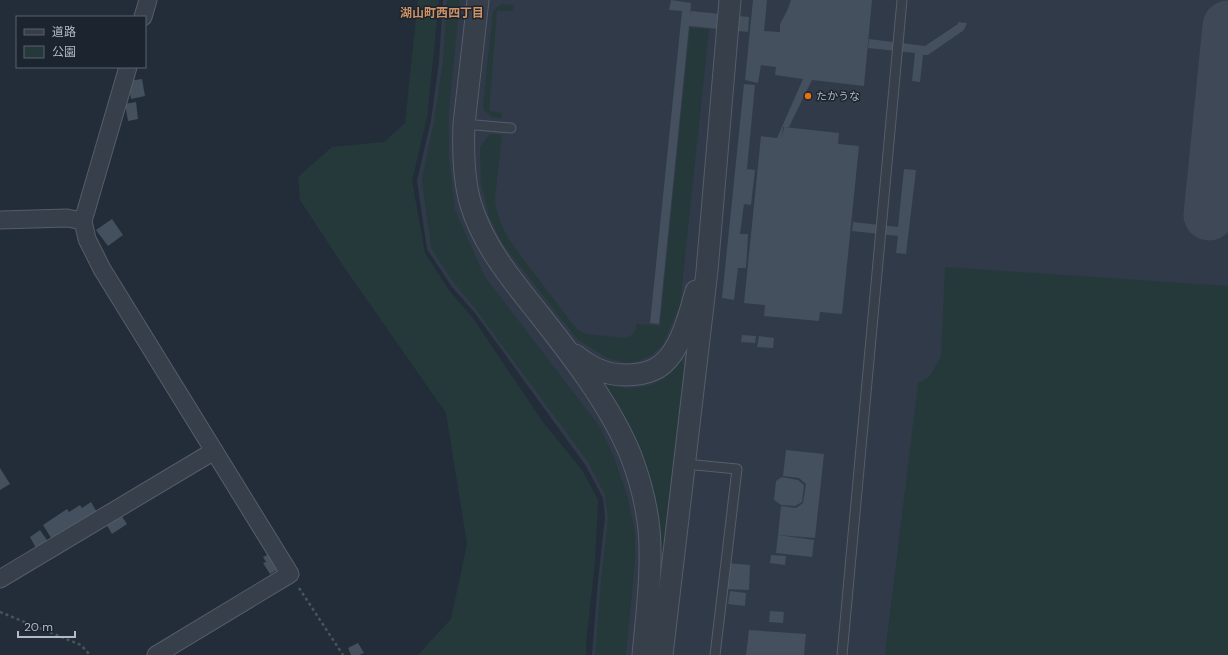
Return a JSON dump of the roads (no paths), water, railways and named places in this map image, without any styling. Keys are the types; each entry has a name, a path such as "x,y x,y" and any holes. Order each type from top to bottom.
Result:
{"street":[{"path":"143,16 148,0"},
{"path":"478,0 464,124 467,184 471,205 480,230 501,266 561,343 599,397 618,428 631,456 641,489 650,536 651,552 643,655"},
{"path":"662,655 702,321 730,0"},
{"path":"128,68 82,221 87,239 102,269 290,574 156,655"},
{"path":"0,220 67,218 82,221"},
{"path":"561,343 589,365 604,372 620,375 638,374 654,370 674,351 684,328 696,291 711,229"},
{"path":"0,579 214,451"}],"lane":[{"path":"842,655 902,0"},
{"path":"464,124 511,128"},
{"path":"685,464 737,469 715,655"}],"place":[{"name":"たかうな","path":"808,96"}],"district":[{"name":"湖山町西四丁目","path":"442,13"}]}
